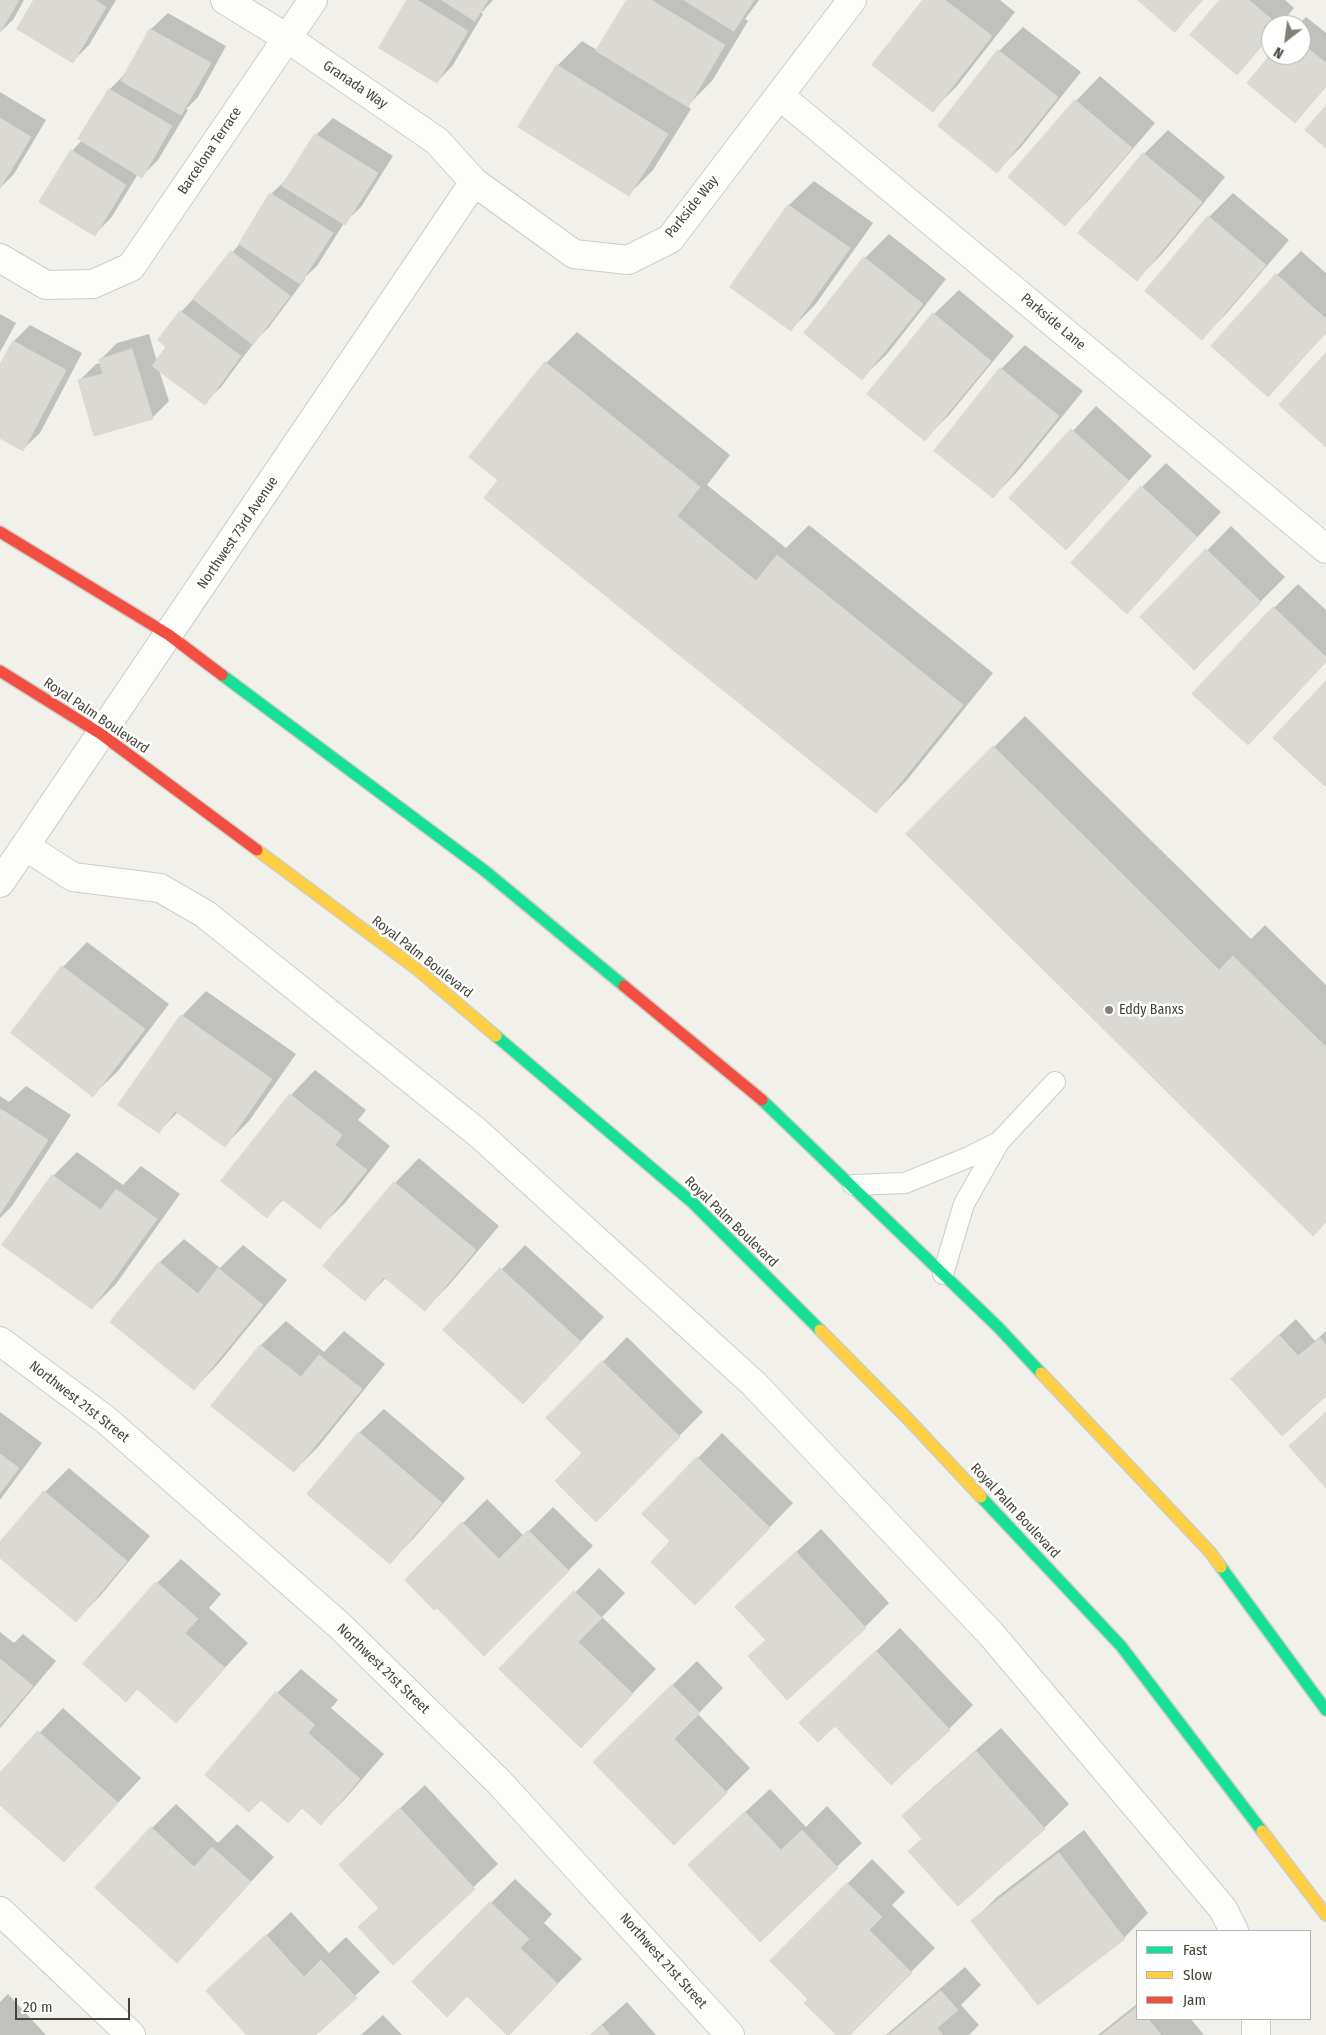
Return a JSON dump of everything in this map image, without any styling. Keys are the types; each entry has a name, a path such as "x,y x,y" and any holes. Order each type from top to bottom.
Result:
{"main road":[{"path":"0,532 169,635 485,871 772,1108 998,1327 1210,1552 1326,1710"},
{"name":"Royal Palm Boulevard","path":"0,671 101,734 418,970 693,1203 909,1420 1121,1646 1326,1915"}],"street":[{"name":"Granada Way","path":"225,0 287,38 437,141 474,182"},
{"name":"Barcelona Terrace","path":"0,258 46,285 93,284 131,268 313,0"},
{"name":"Parkside Way","path":"474,182 574,254 628,260 670,239 852,0"},
{"name":"Parkside Lane","path":"780,96 1326,549"},
{"name":"Northwest 73rd Avenue","path":"0,883 474,182"},
{"path":"25,846 73,877 160,888 205,914 478,1132 754,1384 991,1634 1223,1909 1234,1930"},
{"name":"Northwest 21st Street","path":"0,1341 106,1420 340,1626 499,1782 730,2035"},
{"path":"0,1912 131,2035"},
{"path":"1256,2020 1256,2035"}],"lane":[{"path":"944,1274 964,1204 999,1142 1055,1082"},
{"path":"852,1185 905,1183 969,1157 999,1142"}],"building":[{"path":"0,0 19,0 0,32"},
{"path":"34,0 95,0 106,7 73,63 17,29"},
{"path":"407,0 417,0 468,31 437,83 379,48"},
{"path":"442,0 488,0 475,21"},
{"path":"627,0 651,0 725,45 688,107 596,51"},
{"path":"684,0 754,0 734,31"},
{"path":"923,0 945,0 992,36 933,112 872,65"},
{"path":"1138,0 1202,0 1175,32"},
{"path":"1220,0 1249,0 1266,15 1261,15 1261,47 1237,75 1190,35"},
{"path":"150,29 211,63 181,115 121,81"},
{"path":"998,50 1058,97 997,173 938,126"},
{"path":"1311,51 1326,63 1326,86 1295,123 1247,83 1262,65 1311,65"},
{"path":"557,65 668,134 629,196 518,127"},
{"path":"109,89 172,126 142,178 78,139"},
{"path":"1075,100 1132,148 1065,226 1008,177"},
{"path":"1326,106 1326,148 1305,130"},
{"path":"0,118 31,137 0,188"},
{"path":"315,134 378,173 345,225 282,186"},
{"path":"71,150 126,185 95,236 39,202"},
{"path":"1143,153 1202,202 1137,281 1078,233"},
{"path":"270,193 333,233 300,284 239,244"},
{"path":"788,205 850,248 791,331 730,287"},
{"path":"1208,216 1266,265 1202,340 1145,291"},
{"path":"231,251 290,296 253,345 193,299"},
{"path":"864,257 923,304 862,380 804,333"},
{"path":"1276,274 1326,319 1326,332 1268,397 1211,346"},
{"path":"180,311 241,356 205,405 152,366 166,347 158,340"},
{"path":"933,313 991,361 925,441 867,394"},
{"path":"13,341 66,370 23,451 0,438 0,365"},
{"path":"132,349 153,419 94,436 78,380 103,374 99,360"},
{"path":"1326,353 1326,447 1279,405"},
{"path":"545,362 700,487 677,516 756,581 777,555 963,705 876,813 484,498 498,480 469,457"},
{"path":"1000,368 1059,416 993,498 934,451"},
{"path":"1071,429 1129,481 1066,550 1009,498"},
{"path":"1141,486 1197,537 1127,614 1071,563"},
{"path":"1206,549 1261,602 1194,670 1140,617"},
{"path":"1273,607 1326,657 1326,662 1248,745 1192,694"},
{"path":"1326,681 1326,787 1273,738"},
{"path":"993,746 1219,970 1233,956 1326,1047 1326,1222 1313,1236 906,834"},
{"path":"62,966 145,1029 93,1097 11,1033"},
{"path":"181,1015 272,1079 225,1147 175,1111 159,1133 118,1105"},
{"path":"290,1094 342,1135 335,1145 367,1170 320,1229 282,1199 267,1218 221,1181"},
{"path":"0,1110 48,1140 0,1214"},
{"path":"52,1175 101,1210 116,1189 157,1219 92,1309 2,1245"},
{"path":"394,1182 476,1250 425,1311 384,1277 365,1301 323,1266"},
{"path":"159,1262 198,1294 218,1268 263,1305 194,1390 110,1322"},
{"path":"500,1268 581,1342 523,1404 443,1330"},
{"path":"1279,1335 1298,1356 1320,1338 1326,1345 1326,1396 1282,1436 1231,1379"},
{"path":"260,1345 301,1377 319,1355 362,1389 294,1472 211,1406"},
{"path":"602,1361 680,1437 596,1522 555,1481 582,1453 546,1418"},
{"path":"1326,1413 1326,1488 1289,1446"},
{"path":"359,1432 442,1503 390,1564 307,1494"},
{"path":"0,1454 19,1468 0,1493"},
{"path":"697,1457 770,1528 695,1605 651,1562 670,1541 642,1514"},
{"path":"44,1491 127,1561 76,1622 0,1558 0,1542"},
{"path":"462,1522 499,1559 528,1530 569,1571 484,1656 437,1608 434,1610 405,1580"},
{"path":"796,1552 866,1628 787,1700 748,1656 766,1640 735,1607"},
{"path":"156,1582 198,1619 185,1633 225,1668 176,1723 137,1689 126,1702 83,1664"},
{"path":"574,1591 602,1618 578,1642 633,1694 581,1748 499,1669"},
{"path":"876,1651 950,1730 891,1785 835,1726 818,1742 799,1723"},
{"path":"0,1659 33,1686 0,1725"},
{"path":"672,1685 700,1713 674,1739 727,1793 674,1845 593,1762"},
{"path":"276,1692 315,1725 308,1733 360,1779 321,1825 302,1808 288,1823 261,1800 249,1812 205,1775"},
{"path":"38,1731 118,1803 64,1862 0,1805 0,1773"},
{"path":"976,1751 1045,1829 958,1906 908,1851 922,1839 902,1816"},
{"path":"400,1808 475,1889 393,1965 358,1927 379,1908 339,1865"},
{"path":"745,1812 781,1850 802,1830 838,1868 760,1942 688,1865"},
{"path":"151,1827 194,1867 212,1847 251,1882 177,1963 95,1888"},
{"path":"1059,1853 1125,1939 1038,2005 971,1921"},
{"path":"847,1883 882,1917 869,1930 912,1973 850,2035 837,2035 804,2003 808,1999 770,1961"},
{"path":"490,1902 529,1939 520,1948 558,1984 509,2035 467,1996 447,2017 412,1982"},
{"path":"266,1935 304,1977 321,1960 357,1998 316,2035 247,2035 206,1991"},
{"path":"941,1991 958,2010 937,2028 943,2035 889,2035"},
{"path":"1136,2008 1136,2020 1149,2020 1161,2035 1102,2035"},
{"path":"602,2025 610,2035 591,2035"}],"traffic: fast":[{"path":"222,675 485,871 624,986"},
{"path":"496,1036 693,1203 820,1330"},
{"path":"762,1100 998,1327 1041,1373"},
{"path":"981,1497 1121,1646 1262,1831"},
{"path":"1221,1567 1326,1710"}],"traffic: slow":[{"path":"257,850 418,970 496,1036"},
{"path":"820,1330 909,1420 981,1497"},
{"path":"1041,1373 1210,1552 1221,1567"},
{"path":"1262,1831 1326,1915"}],"traffic: jam":[{"path":"0,532 169,635 222,675"},
{"path":"0,671 101,734 257,850"},
{"path":"624,986 762,1100"}],"place":[{"name":"Eddy Banxs","path":"1109,1010"}]}
